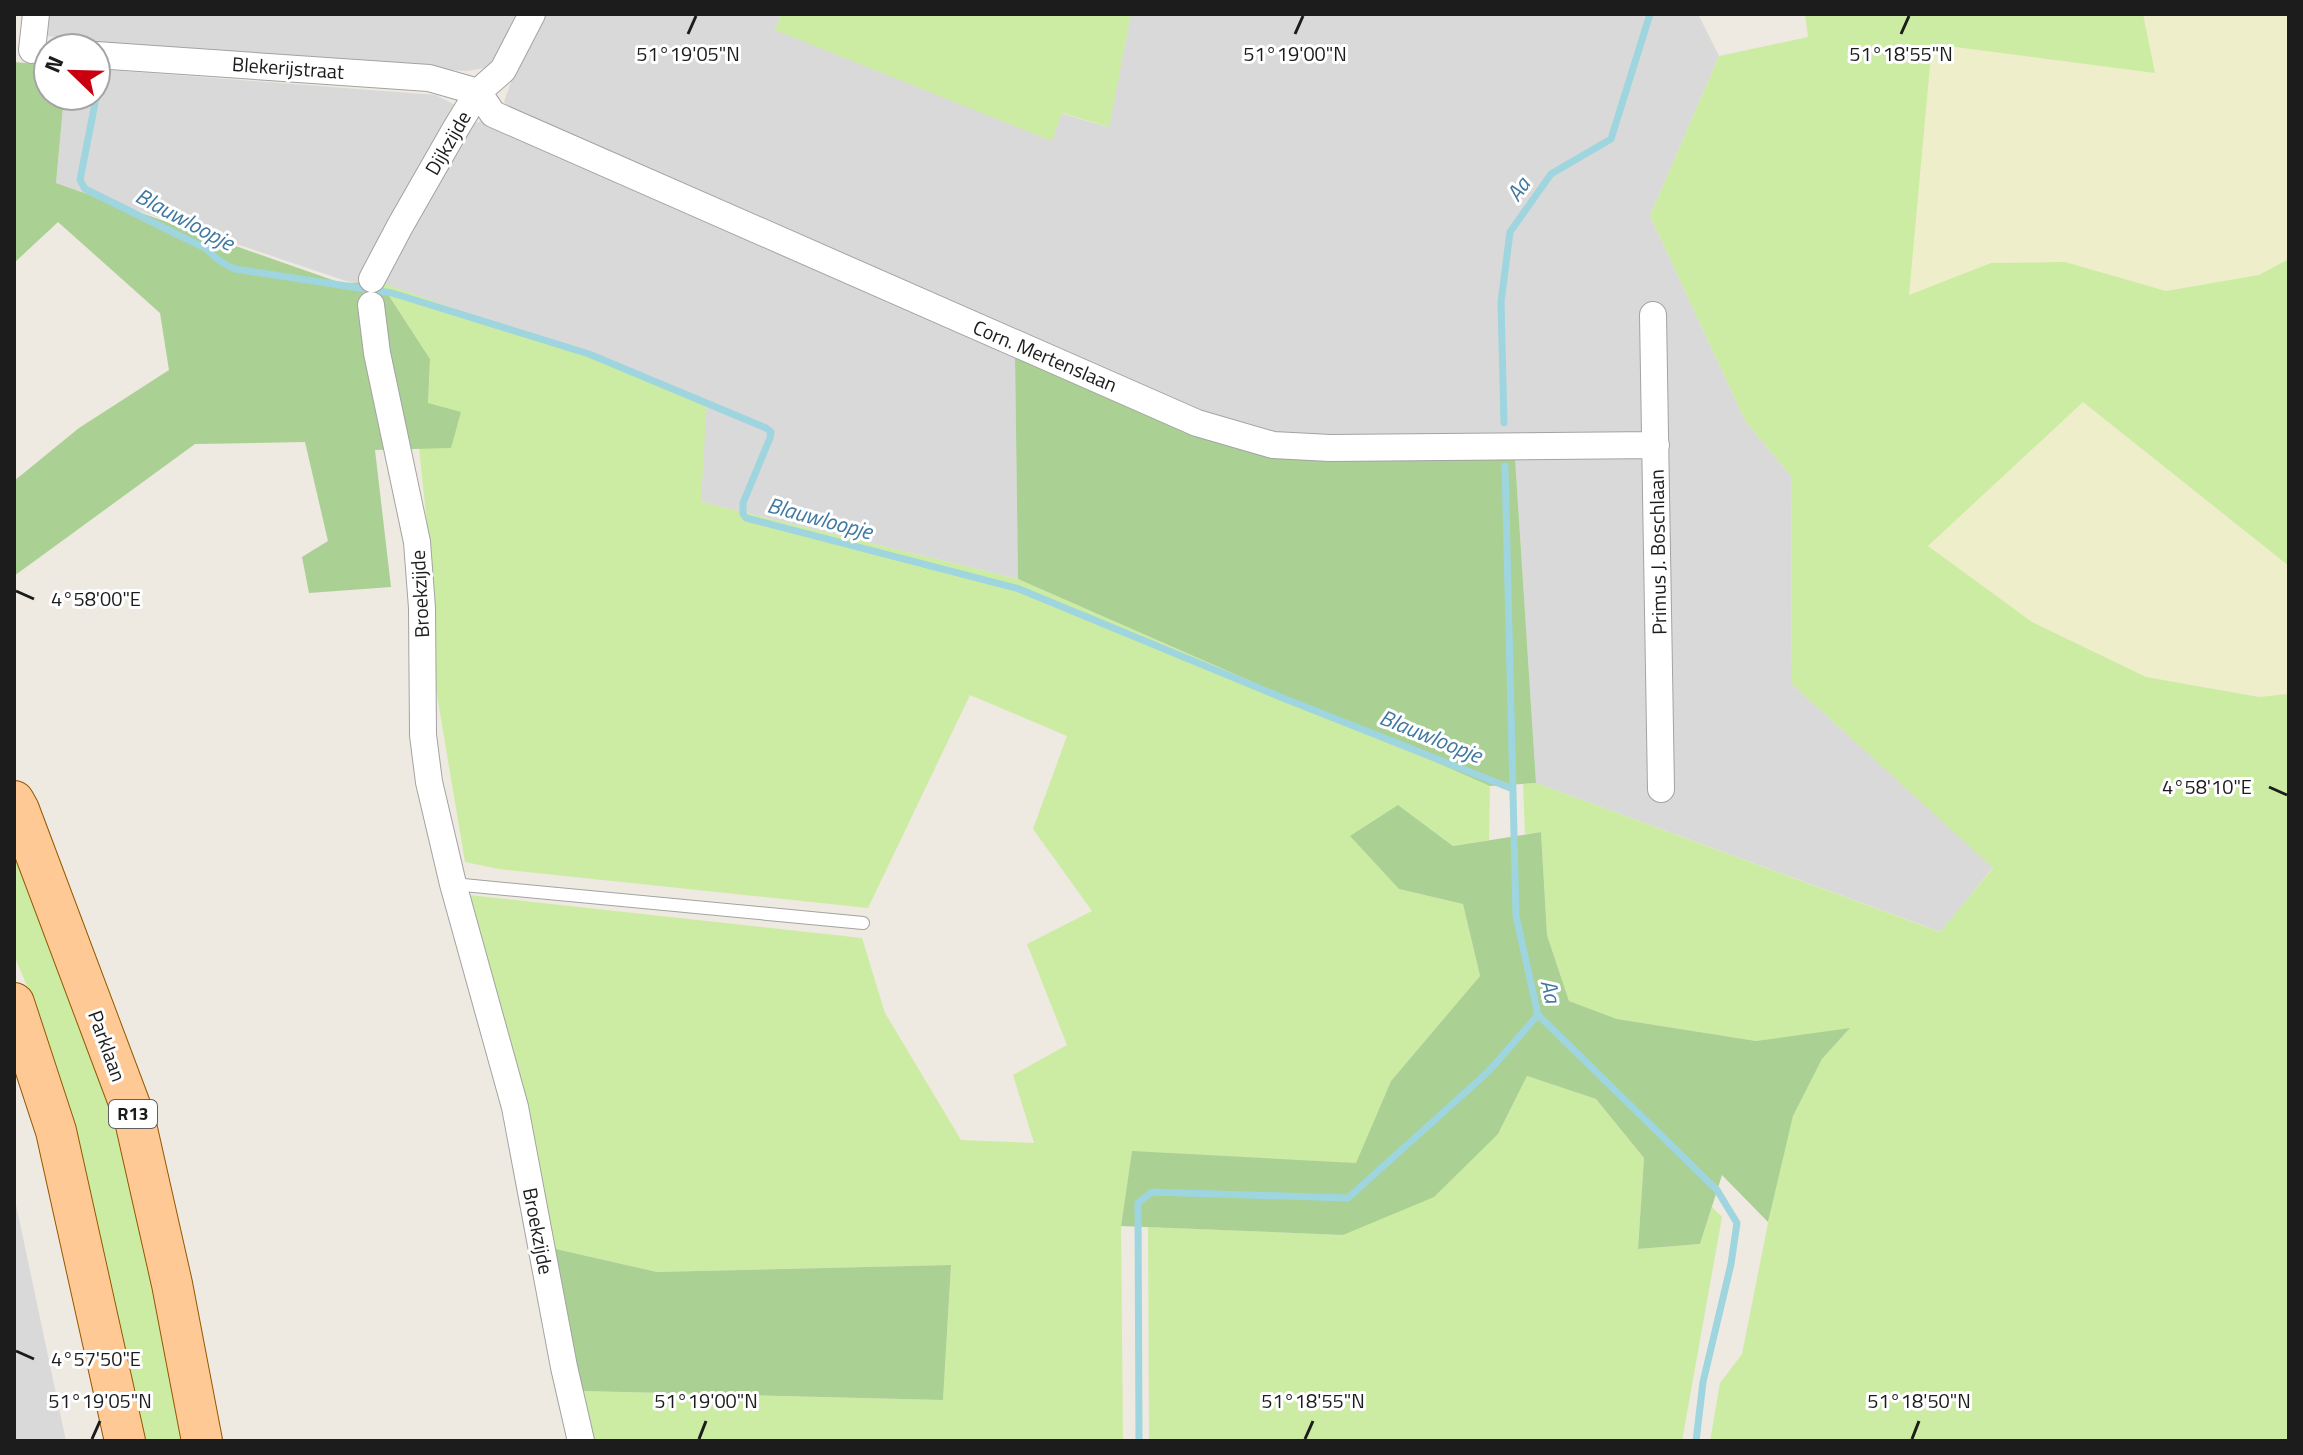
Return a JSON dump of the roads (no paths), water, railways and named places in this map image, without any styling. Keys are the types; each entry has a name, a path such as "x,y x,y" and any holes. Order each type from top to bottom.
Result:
{"main road":[{"name":"Parklaan","path":"14,801 134,1116 172,1284 202,1441"},
{"path":"14,1003 56,1131 125,1441"}],"street":[{"path":"31,49 36,14"},
{"name":"Dijkzijde","path":"371,292 400,226 478,92 503,70 532,14"},
{"name":"Blekerijstraat","path":"112,56 429,78 478,92"},
{"name":"Corn. Mertenslaan","path":"478,92 493,114 1197,423 1273,445 1330,448 1656,445"},
{"name":"Broekzijde","path":"371,292 377,353 417,542 422,608 423,735 429,782 453,884 515,1107 581,1441"},
{"name":"Primus J. Boschlaan","path":"1653,315 1661,789"}],"lane":[{"path":"453,884 863,923"}],"waterway":[{"name":"Aa","path":"1504,423 1501,302 1510,232 1551,174 1611,139 1650,14"},
{"name":"Blauwloopje","path":"93,112 80,180 85,189 207,249 235,269 392,293 589,354 766,428 771,432 770,438 743,503 746,518 1019,589 1513,789"},
{"name":"Aa","path":"1505,466 1516,916 1538,1015 1717,1190 1737,1223 1731,1264 1703,1382 1696,1441"},
{"path":"1139,1441 1138,1203 1152,1192 1348,1198 1488,1072 1538,1015"}]}
